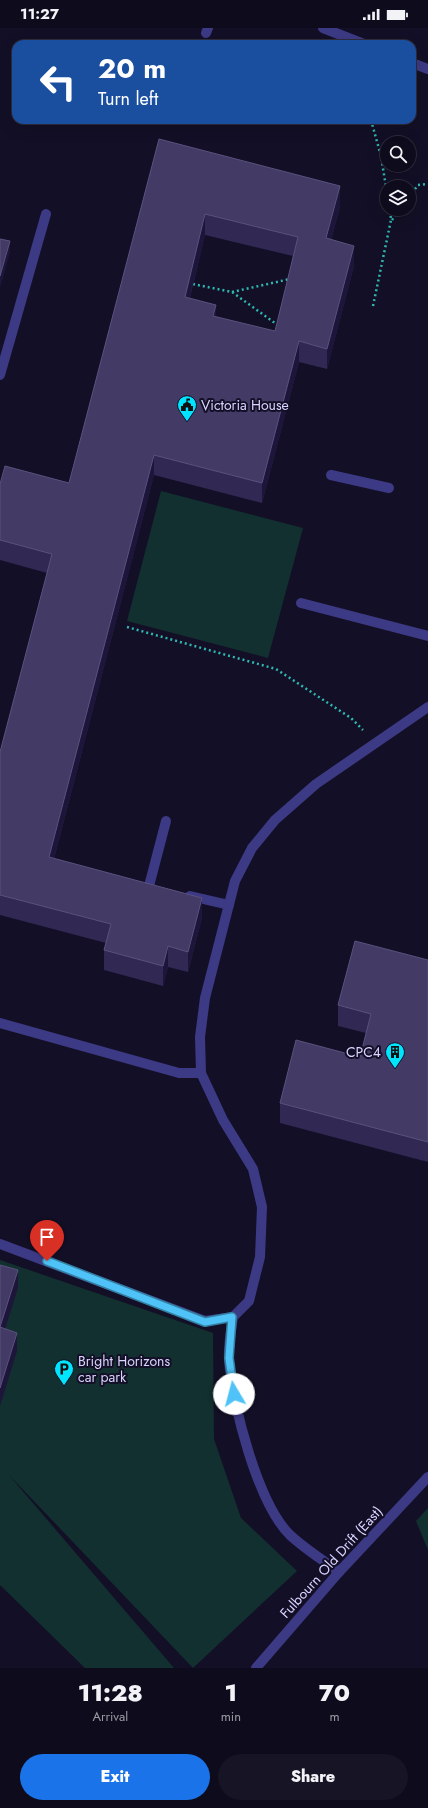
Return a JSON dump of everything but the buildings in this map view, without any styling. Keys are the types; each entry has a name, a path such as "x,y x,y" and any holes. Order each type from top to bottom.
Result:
{"street":[{"path":"324,28 354,40"},
{"path":"416,64 428,69"},
{"path":"0,375 46,214"},
{"path":"330,475 389,488"},
{"path":"301,603 428,636"},
{"path":"0,1244 205,1322 232,1317 249,1301 260,1257 262,1207 253,1169 223,1120 201,1074 200,1037 205,998 235,881 252,848 275,820 316,784 428,707"},
{"path":"149,886 166,821"},
{"path":"178,893 229,905"},
{"path":"0,1023 179,1073 201,1074"},
{"path":"232,1317 229,1358 235,1406 257,1476 275,1515 290,1535 339,1572"},
{"name":"Fulbourn Old Drift (East)","path":"256,1668 339,1572 428,1477"}],"path":[{"path":"372,124 381,156 385,180"},
{"path":"416,188 418,185 428,184"},
{"path":"373,306 391,216"},
{"path":"391,220 394,216"},
{"path":"193,284 232,292 293,278"},
{"path":"232,292 281,328"},
{"path":"127,627 276,669 351,718 375,744"}],"green space":[{"path":"161,491 303,528 268,658 127,621"},
{"path":"0,1260 213,1333 214,1439 241,1518 297,1571 193,1668 9,1475 174,1668 85,1668 0,1585"},
{"path":"428,1508 428,1550 416,1521"}],"place":[{"name":"Victoria House","path":"187,422"},
{"name":"CPC4","path":"395,1069"},
{"name":"Bright Horizons car park","path":"64,1386"}],"route":[{"path":"47,1261 205,1322 232,1317 229,1358 234,1394"}]}
